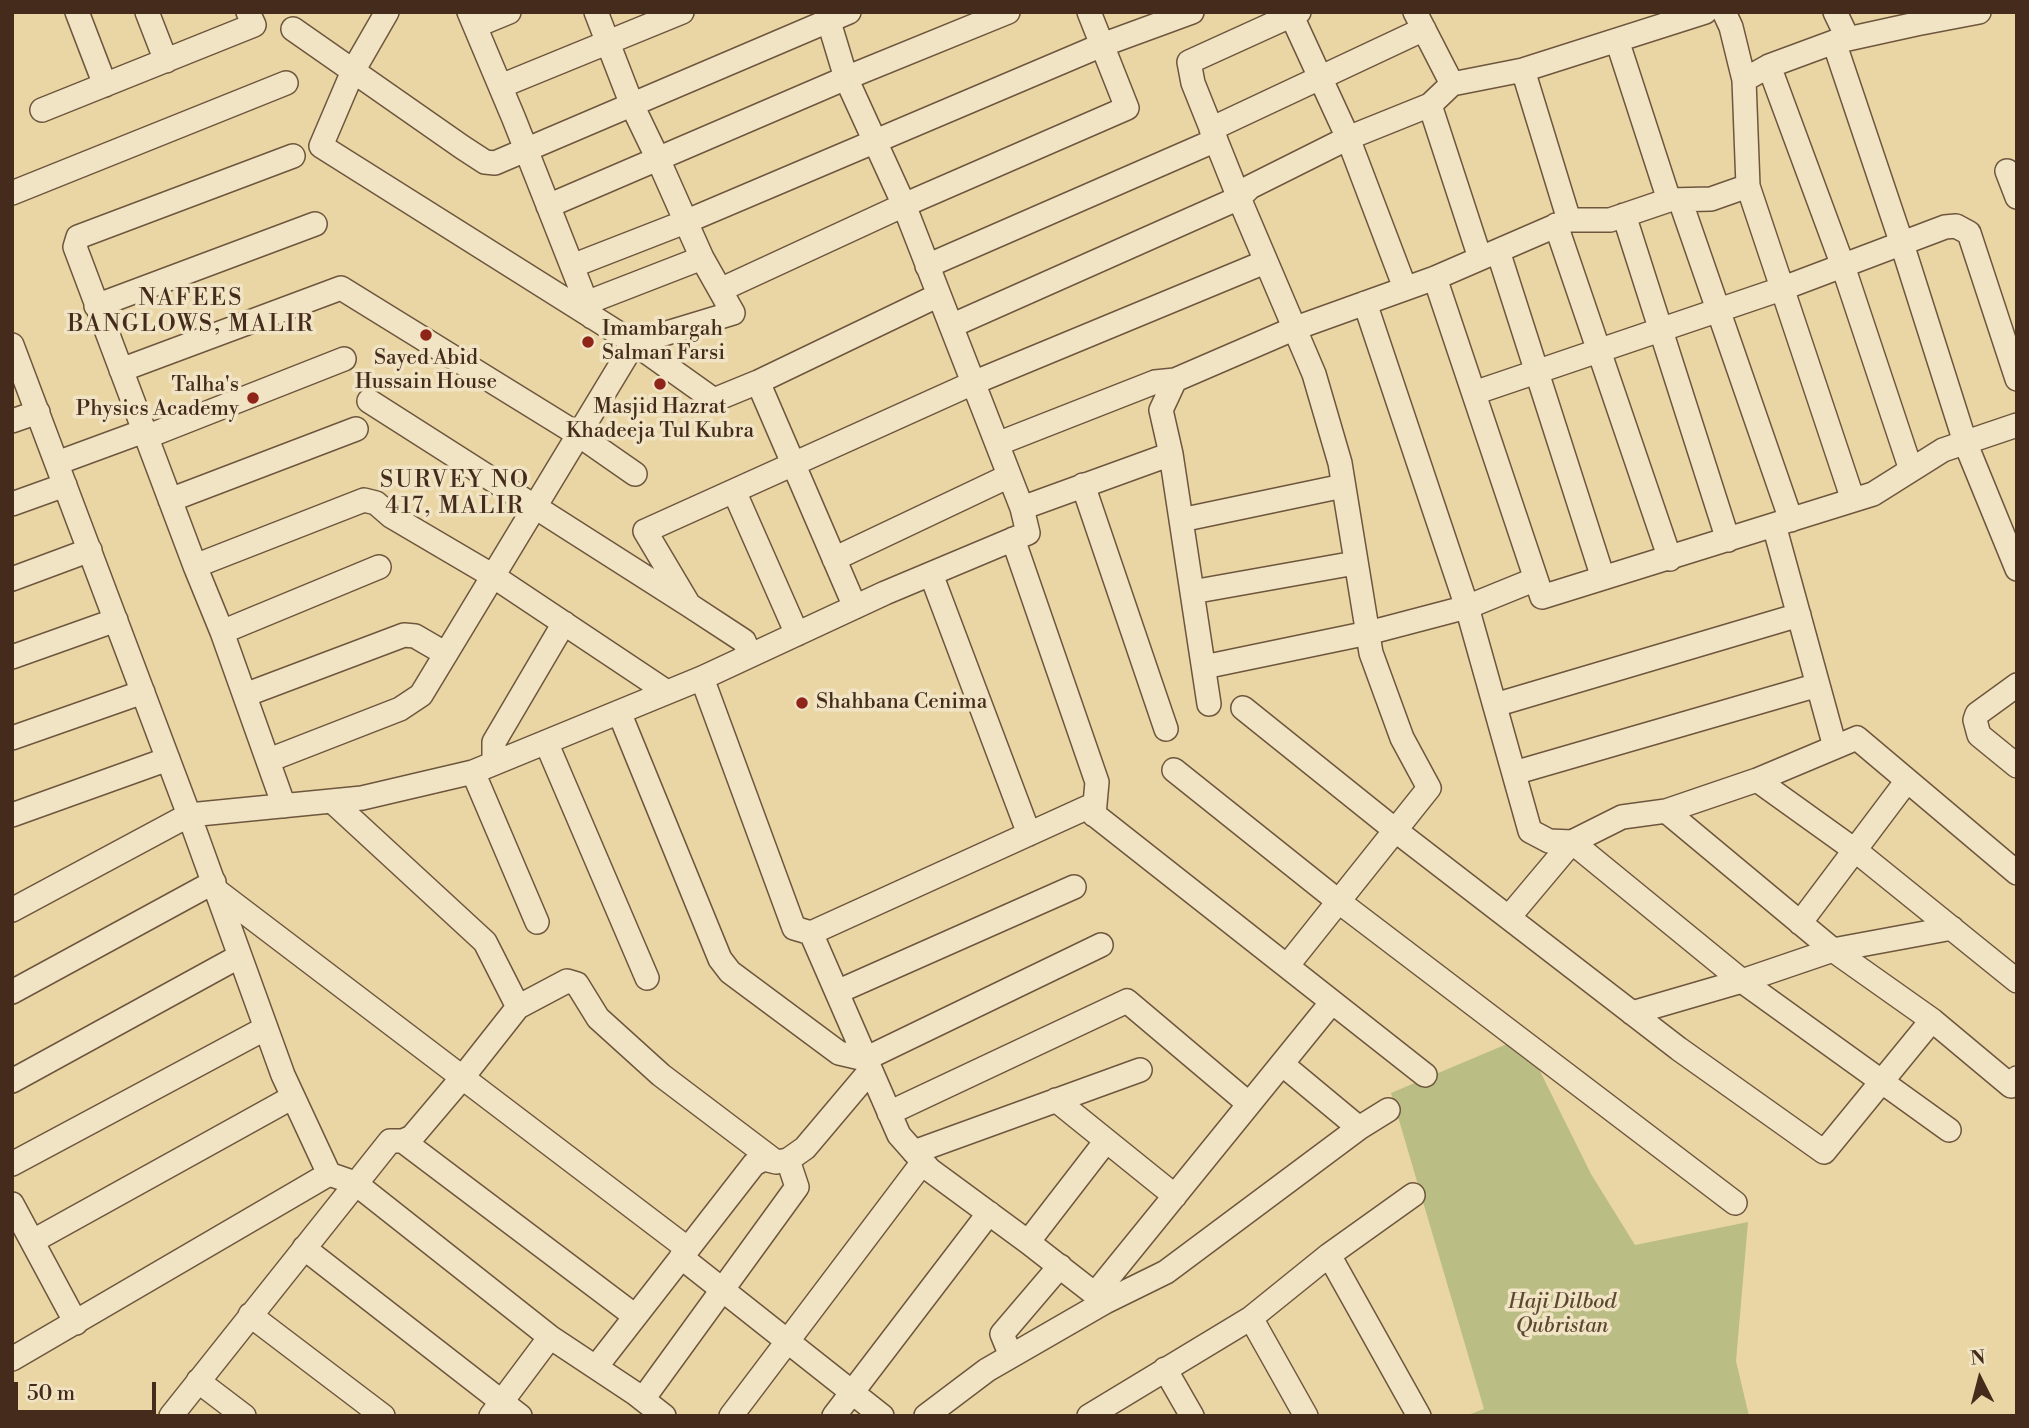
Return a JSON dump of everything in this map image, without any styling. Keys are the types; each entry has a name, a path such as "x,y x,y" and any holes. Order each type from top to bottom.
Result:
{"street":[{"path":"77,12 105,85"},
{"path":"147,12 166,61"},
{"path":"42,110 254,25 248,12"},
{"path":"387,12 353,71 321,146 589,310 713,400 758,382 939,295"},
{"path":"509,12 472,19 589,310"},
{"path":"270,760 400,709 421,695 634,343 733,313 685,222 632,105 596,12"},
{"path":"500,86 682,12"},
{"path":"548,206 1007,12"},
{"path":"720,290 904,205 1127,108 1089,12"},
{"path":"572,267 685,222 1102,45 1192,12"},
{"path":"951,326 1239,198 1250,187 1348,138 1430,105 1452,84 1523,70 1704,12"},
{"path":"1724,12 1731,27 1744,80 1748,186 1853,500"},
{"path":"1835,12 1841,41 1902,244 1965,442 2017,569"},
{"path":"1744,80 1769,66 1841,41 1948,15 1979,12"},
{"path":"1287,966 1429,788 1402,738 1371,653 1340,463 1314,374 1239,198 1193,83 1189,62 1293,14 1348,138 1405,288"},
{"path":"12,910 189,815 362,798 483,768 702,678 855,607 1028,533 1009,475 904,205 846,78 834,15 495,163 485,162 293,29"},
{"path":"927,265 1214,134 1320,79 1419,21 1452,84"},
{"path":"1617,40 1674,200 1718,309 1783,522 1799,615 1835,747"},
{"path":"1769,66 1843,265 1911,470"},
{"path":"1523,70 1599,352 1670,559"},
{"path":"12,193 286,83"},
{"path":"1430,105 1536,372 1603,578"},
{"path":"284,806 270,760 75,247 78,237 293,156"},
{"path":"2007,171 2017,197"},
{"path":"997,444 1155,382 1175,380 1293,329 1435,278 1563,223 1611,220 1674,200 1711,199 1748,186"},
{"path":"1624,215 1728,540"},
{"path":"96,306 315,224"},
{"path":"1474,393 1781,289 1945,227 1962,228 1969,233 2017,379"},
{"path":"589,310 702,258"},
{"path":"689,605 645,531 973,383 1265,262"},
{"path":"1435,278 1542,597 1873,494 1943,450 2017,425"},
{"path":"121,370 341,288 579,435 635,474"},
{"path":"1365,303 1467,607 1530,831 1549,841 1572,842 1742,981 1949,1130"},
{"path":"12,345 216,887 266,1028 293,1097 329,1174 355,1183 550,1337 664,1416"},
{"path":"57,463 145,434 344,359"},
{"path":"1175,380 1161,410 1171,454 1209,704"},
{"path":"758,382 855,607"},
{"path":"369,401 689,605 744,642 750,655"},
{"path":"12,421 38,412"},
{"path":"170,500 356,429"},
{"path":"1021,508 1171,454"},
{"path":"834,559 1009,475"},
{"path":"12,504 65,485"},
{"path":"1083,485 1166,729"},
{"path":"1181,520 1343,486"},
{"path":"734,491 797,634"},
{"path":"195,566 364,500 376,503 391,516 493,576 667,692"},
{"path":"1013,539 1097,782 1094,815"},
{"path":"12,579 90,550"},
{"path":"1192,592 1355,563"},
{"path":"222,632 379,567"},
{"path":"931,574 1029,834"},
{"path":"1204,667 1368,633 1467,607 1536,579"},
{"path":"1495,705 1799,615"},
{"path":"12,657 116,620"},
{"path":"537,922 483,768 494,742 564,623"},
{"path":"245,695 404,635 415,636 446,654"},
{"path":"702,678 794,928 811,933 1086,808 1425,1075"},
{"path":"1514,773 1818,685"},
{"path":"2017,685 1977,714 1975,720 1979,735 2017,766"},
{"path":"12,738 143,692"},
{"path":"1242,708 1679,1049 1824,1152 1879,1081 1932,1020"},
{"path":"619,712 720,959 730,972 839,1053 867,1065"},
{"path":"1509,917 1572,842 1622,817 1666,811 1757,780 1857,738 2017,873"},
{"path":"546,742 647,978"},
{"path":"12,815 168,759"},
{"path":"1174,770 1338,901 1735,1203"},
{"path":"1757,780 1856,851 2017,982"},
{"path":"1801,923 1906,782"},
{"path":"332,801 485,942 518,1007"},
{"path":"1666,811 1833,950 1932,1020 2011,1086 2017,1078"},
{"path":"12,992 216,887"},
{"path":"216,887 684,1253 722,1290 882,1416"},
{"path":"837,992 1073,887"},
{"path":"1632,1013 1742,981 1833,950 1952,929"},
{"path":"811,933 899,1135 930,1170 1028,1241 1100,1298"},
{"path":"596,1367 754,1164 764,1159 782,1161 805,1148 867,1065 1101,945"},
{"path":"12,1080 240,956"},
{"path":"171,1416 390,1142 412,1137 518,1007 567,981 577,984 598,1018 652,1067 782,1161 797,1187 643,1399"},
{"path":"889,1113 1128,1002 1249,1104"},
{"path":"1100,1298 1175,1196 1332,1002"},
{"path":"12,1164 266,1028"},
{"path":"1282,1064 1359,1128"},
{"path":"731,1416 918,1157 1056,1100 1140,1070"},
{"path":"33,1241 293,1097"},
{"path":"1056,1100 1175,1196"},
{"path":"926,1416 987,1370 1100,1298 1166,1272 1359,1128 1388,1110"},
{"path":"403,1141 635,1316"},
{"path":"1028,1241 1106,1141"},
{"path":"12,1359 329,1174"},
{"path":"1089,1416 1251,1318 1329,1255 1413,1195"},
{"path":"12,1204 76,1323"},
{"path":"834,1416 989,1213"},
{"path":"304,1248 504,1411 550,1337"},
{"path":"1329,1255 1419,1416"},
{"path":"1011,1356 1002,1334 1060,1266"},
{"path":"250,1315 383,1416"},
{"path":"1251,1318 1306,1416"},
{"path":"1165,1369 1192,1416"},
{"path":"198,1381 244,1416"}],"green space":[{"name":"Haji Dilbod Qubristan","path":"1514,1041 1529,1049 1591,1174 1635,1245 1748,1222 1736,1361 1749,1416 1465,1416 1484,1409 1391,1093"}],"place":[{"name":"Sayed Abid Hussain House","path":"426,335"},
{"name":"Imambargah Salman Farsi","path":"588,342"},
{"name":"Masjid Hazrat Khadeeja Tul Kubra","path":"660,384"},
{"name":"Talha's Physics Academy","path":"253,398"},
{"name":"Shahbana Cenima","path":"802,703"}],"district":[{"name":"NAFEES BANGLOWS, MALIR","path":"191,312"},
{"name":"SURVEY NO 417, MALIR","path":"455,494"}]}
